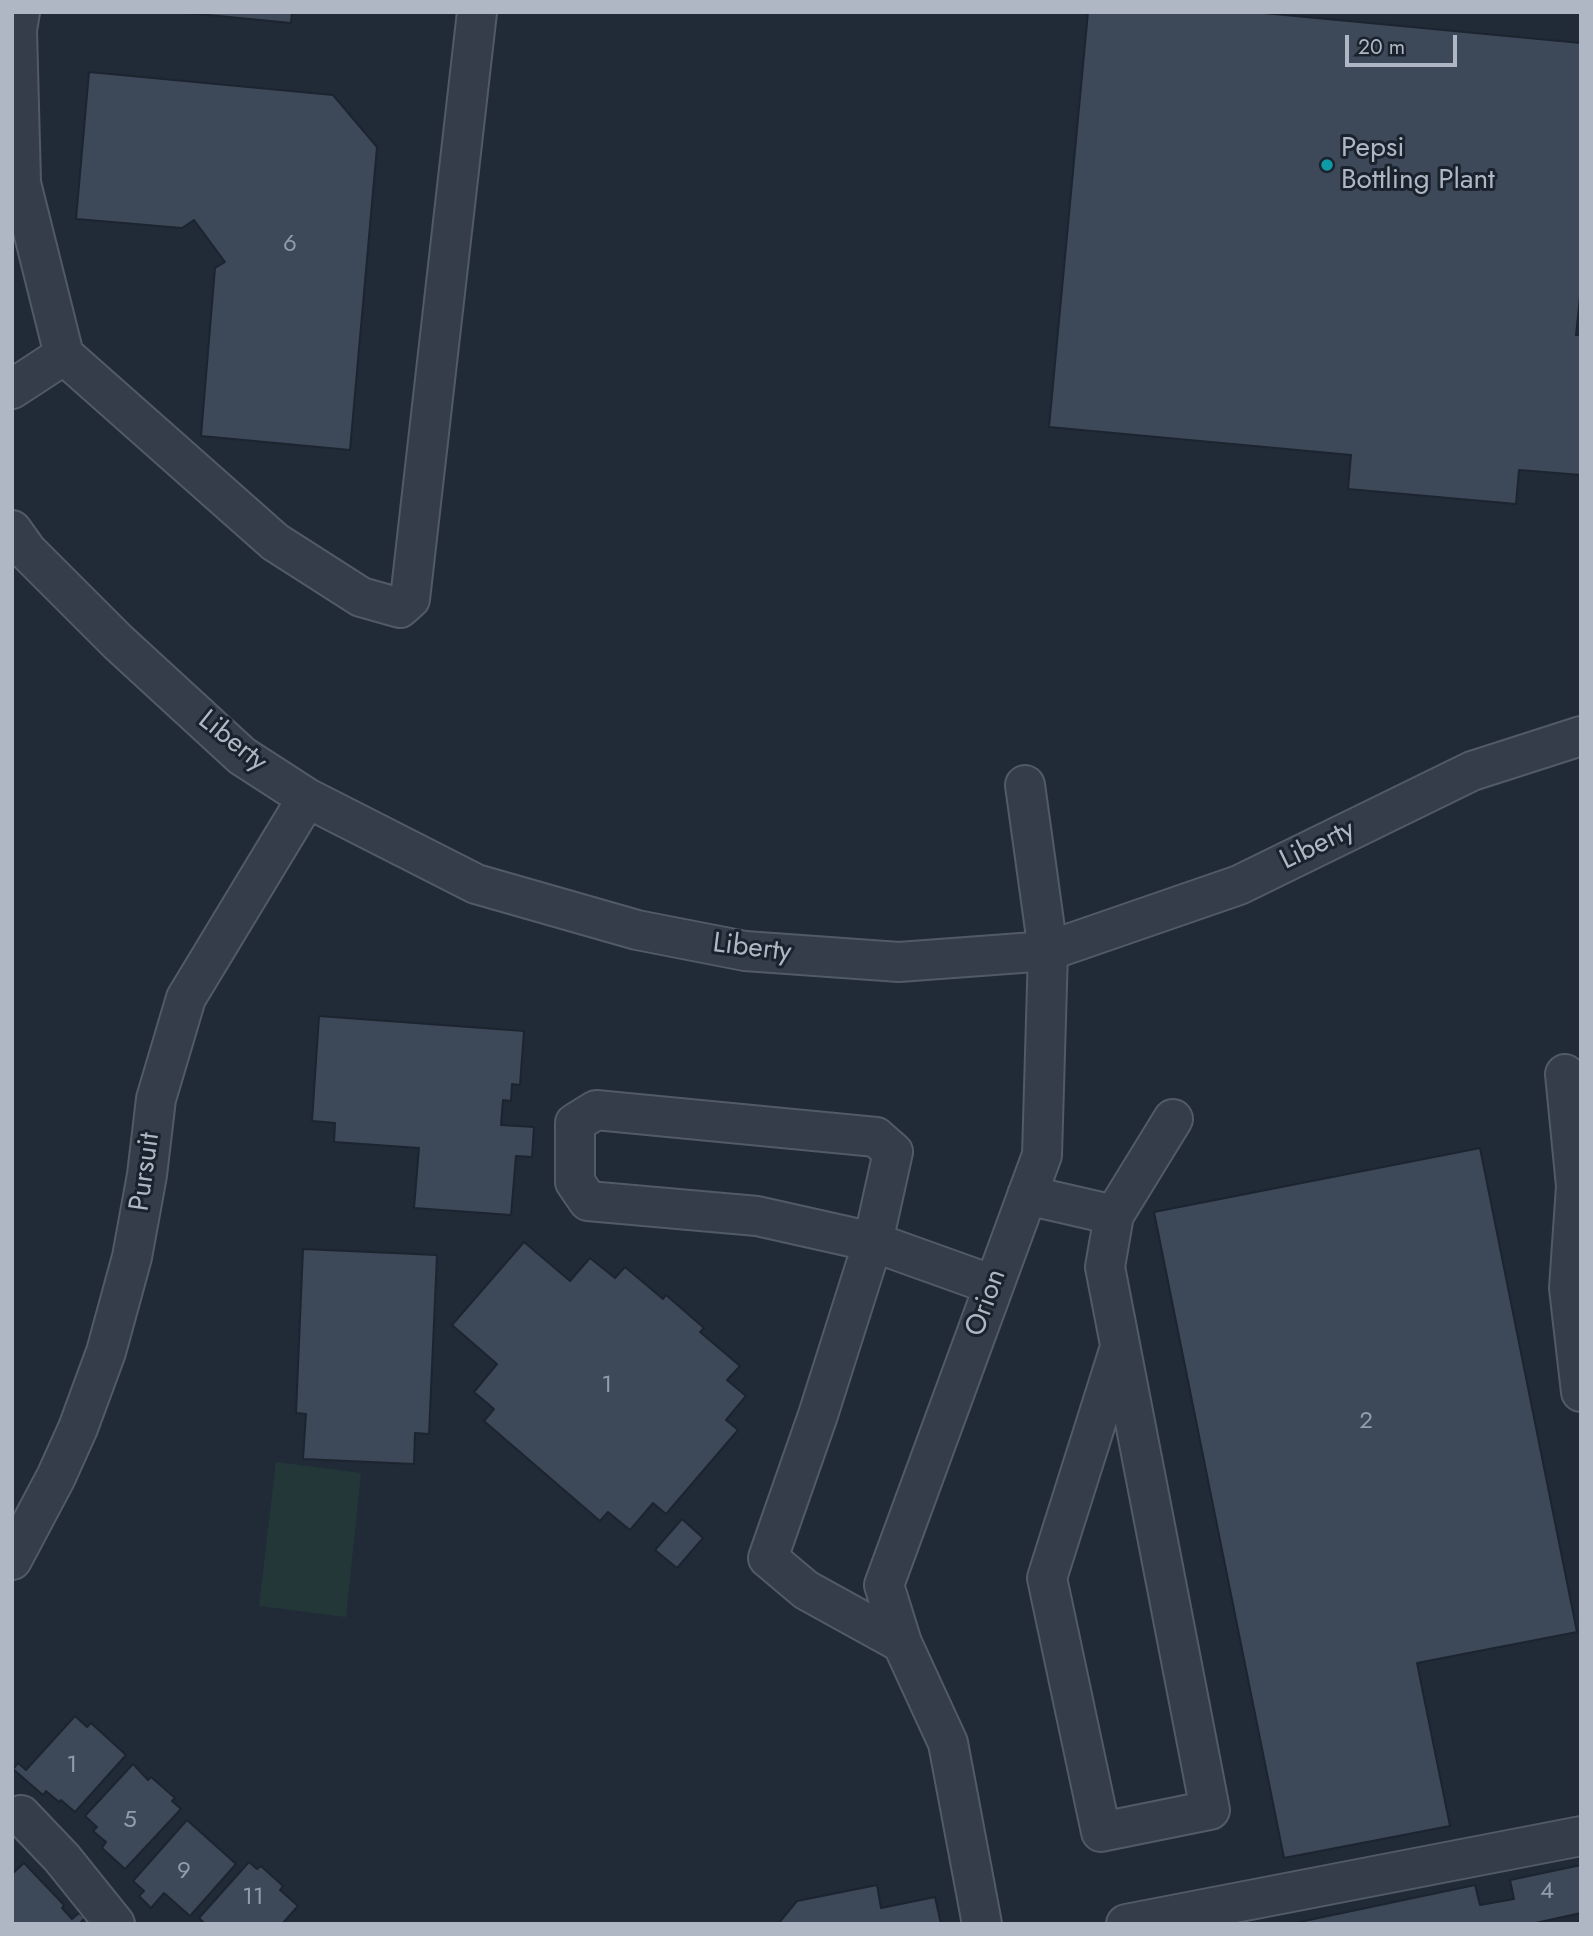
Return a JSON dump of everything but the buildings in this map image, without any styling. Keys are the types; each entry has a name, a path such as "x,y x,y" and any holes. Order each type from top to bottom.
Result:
{"street":[{"path":"20,12 17,30 20,183 64,355 275,542 361,597 400,608 410,599 477,12"},
{"path":"12,388 64,355"},
{"name":"Liberty","path":"12,530 27,551 118,642 242,756 307,797 476,884 638,930 744,951 899,962 1048,951 1239,885 1472,771 1581,736"},
{"name":"Orion","path":"982,1924 948,1743 902,1643 884,1585 1042,1155 1048,951 1025,785"},
{"name":"Pursuit","path":"12,1560 56,1477 78,1428 106,1352 132,1257 147,1175 156,1099 186,998 307,797"},
{"path":"1565,1074 1576,1186 1569,1288 1581,1392"},
{"path":"902,1643 806,1590 768,1558 818,1415 873,1242 893,1152 876,1137 596,1110 575,1123 575,1182 588,1201 757,1216 873,1242 993,1285"},
{"path":"1120,1347 1047,1578 1101,1832 1210,1810 1105,1267 1114,1215 1173,1119"},
{"path":"1027,1195 1114,1215"},
{"path":"21,1815 62,1858 116,1924"},
{"path":"1126,1924 1581,1836"}],"green space":[{"path":"276,1462 361,1473 346,1617 259,1606"}],"place":[{"name":"Pepsi Bottling Plant","path":"1327,165"}]}
